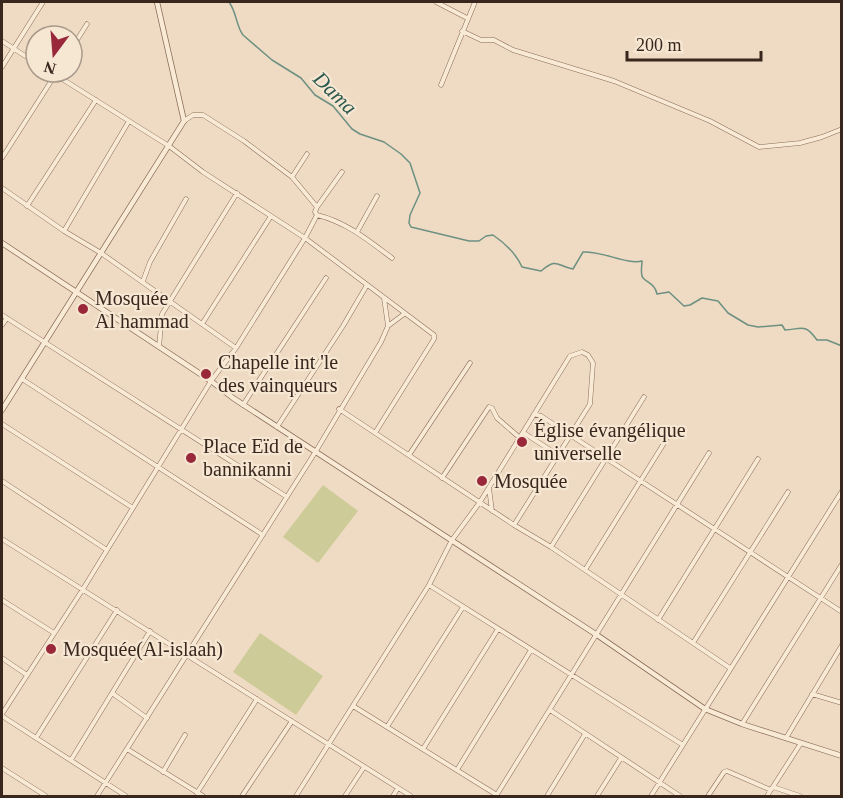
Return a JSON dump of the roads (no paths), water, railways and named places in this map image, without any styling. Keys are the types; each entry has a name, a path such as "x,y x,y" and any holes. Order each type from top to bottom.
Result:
{"street":[{"path":"2,67 43,2"},
{"path":"157,2 183,121"},
{"path":"436,2 467,18"},
{"path":"441,85 475,2"},
{"path":"84,29 87,24"},
{"path":"462,31 485,41 494,40 513,50 614,81 710,121 759,147 800,143 842,129"},
{"path":"2,41 24,55"},
{"path":"2,158 47,84"},
{"path":"71,84 169,146 305,238 435,335 375,433"},
{"path":"27,206 96,100"},
{"path":"2,410 183,121 193,115 203,115 244,141 292,177 317,207"},
{"path":"64,231 129,121"},
{"path":"292,177 307,154"},
{"path":"126,796 2,715 83,589 211,381 236,348 305,238 316,215 317,207 342,172"},
{"path":"2,188 143,281 236,348"},
{"path":"159,347 162,314 237,193"},
{"path":"357,232 377,196"},
{"path":"143,281 150,262 186,199"},
{"path":"202,324 271,215"},
{"path":"316,215 339,222 357,232 392,258"},
{"path":"2,243 211,381 243,405 597,635 705,709 742,724 842,756"},
{"path":"243,405 326,278"},
{"path":"277,427 367,285"},
{"path":"384,298 388,326"},
{"path":"97,796 316,451 381,342 388,326 404,314"},
{"path":"2,315 287,496"},
{"path":"2,325 6,318"},
{"path":"296,796 429,585 452,540 489,488 570,356 577,352 588,355 593,363 591,399 571,436 514,525"},
{"path":"408,455 470,363"},
{"path":"22,379 263,534"},
{"path":"551,547 644,397"},
{"path":"442,478 489,406 500,421 520,439"},
{"path":"339,409 492,511 551,547 730,668"},
{"path":"534,414 541,416 842,612"},
{"path":"2,424 133,508"},
{"path":"524,432 558,455"},
{"path":"585,570 666,440"},
{"path":"353,706 496,796 710,453"},
{"path":"658,620 758,459"},
{"path":"2,481 107,550"},
{"path":"489,488 492,511"},
{"path":"651,796 842,491"},
{"path":"693,643 788,492"},
{"path":"2,539 411,796"},
{"path":"742,724 842,564"},
{"path":"429,585 683,745"},
{"path":"2,600 54,633"},
{"path":"387,727 463,607"},
{"path":"36,738 117,610"},
{"path":"423,749 498,629"},
{"path":"71,760 150,631"},
{"path":"786,738 842,645"},
{"path":"457,770 531,650"},
{"path":"2,658 27,675"},
{"path":"112,693 147,718"},
{"path":"812,693 842,704"},
{"path":"197,793 257,699"},
{"path":"550,710 680,796"},
{"path":"242,796 292,721"},
{"path":"547,796 585,734"},
{"path":"163,772 185,735"},
{"path":"767,796 801,743"},
{"path":"127,749 203,796"},
{"path":"597,796 621,758"},
{"path":"345,796 364,767"},
{"path":"2,768 46,796"},
{"path":"708,796 724,772 728,771 772,789 798,796"},
{"path":"393,796 398,788"}],"waterway":[{"name":"Dama","path":"229,2 243,35 272,60 301,78 315,95 333,106 352,129 384,142 410,163 420,193 410,215 411,227 469,241 479,241 486,236 493,235 510,249 522,267 541,271 554,263 573,269 583,252 629,261 642,261 642,276 653,286 657,294 669,292 684,306 702,298 718,301 728,313 748,325 758,327 782,325 785,330 803,328 817,340 827,340 842,346"}],"place":[{"name":"Mosquée Al hammad","path":"83,309"},
{"name":"Chapelle int 'le des vainqueurs","path":"206,374"},
{"name":"Église évangélique universelle","path":"522,442"},
{"name":"Place Eïd de bannikanni","path":"191,458"},
{"name":"Mosquée","path":"482,481"},
{"name":"Mosquée(Al-islaah)","path":"51,649"}]}
